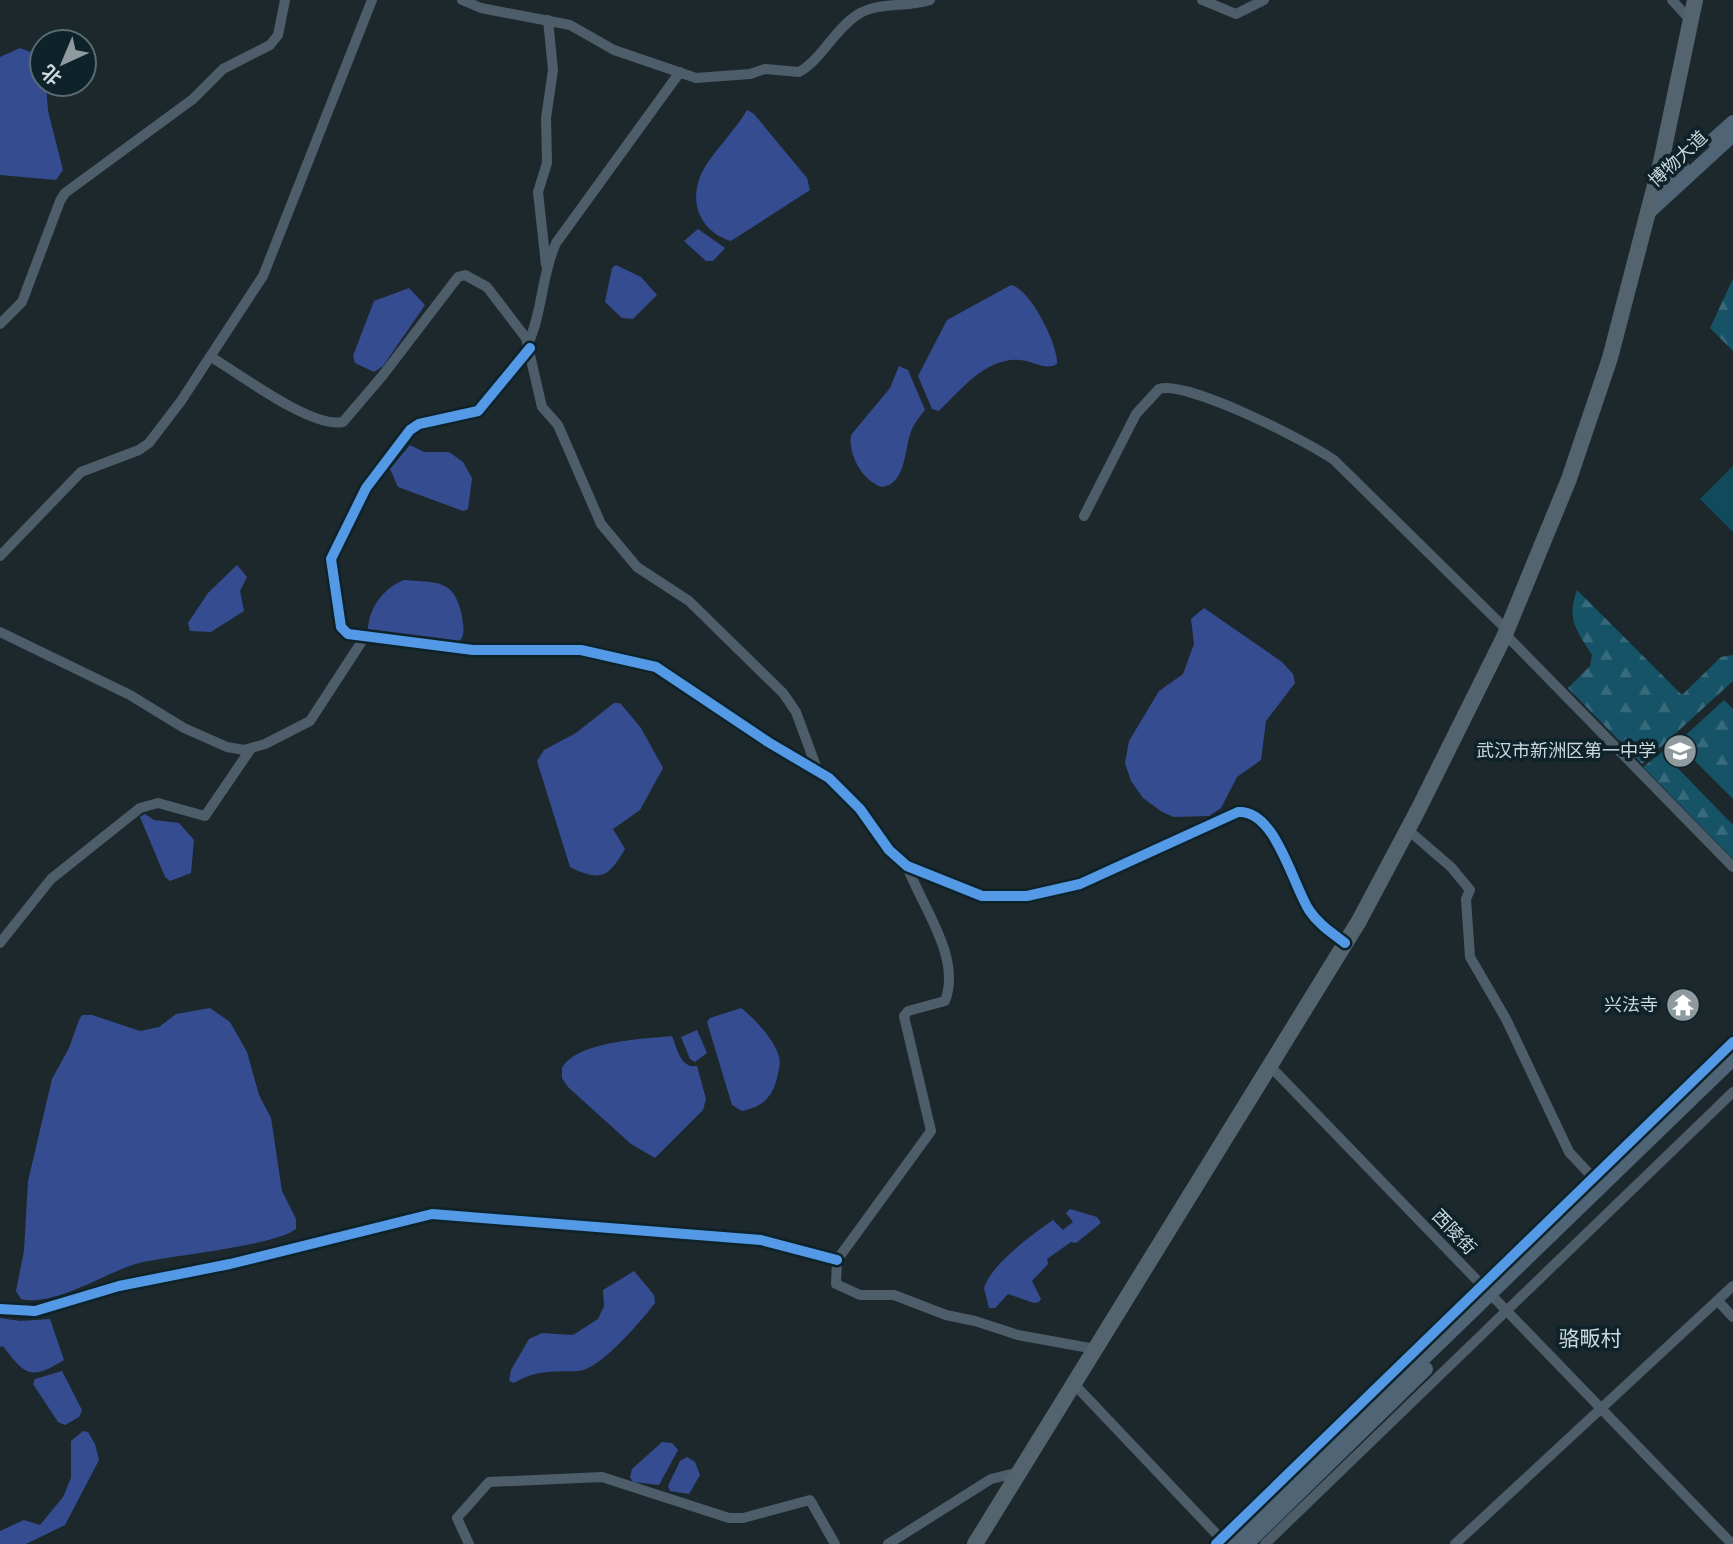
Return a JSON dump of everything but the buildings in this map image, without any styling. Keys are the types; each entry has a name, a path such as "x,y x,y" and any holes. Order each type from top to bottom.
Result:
{"highway":[{"path":"975,1544 1345,943 1408,830 1506,632 1583,441 1610,358 1649,212 1695,0"}],"main road":[{"name":"博物大道","path":"1653,195 1733,122"},
{"name":"博物大道","path":"1649,212 1733,135"},
{"path":"1247,1544 1493,1298 1597,1182 1733,1059"},
{"path":"1224,1543 1493,1298 1733,1072"}],"street":[{"path":"0,324 22,302 65,193 193,99 223,69 270,45 278,35 285,0"},
{"path":"0,556 81,472 144,447 211,357 225,330 263,276 372,0"},
{"path":"462,0 481,8 548,20 585,31 614,50 695,78 750,74 765,69 799,72 858,14 886,4 904,6 930,0"},
{"path":"1202,0 1236,14 1264,0"},
{"path":"1672,0 1691,20"},
{"path":"548,20 553,70 546,118 547,163 538,192 546,265 535,328 529,346 529,361 542,407 558,425 599,521 637,567 688,601 776,685 796,712 817,769"},
{"path":"546,265 574,215 680,72"},
{"path":"211,357 302,412 339,423 349,417 383,376 437,301 458,277 465,275 487,287 529,346"},
{"path":"529,346 478,411 419,424 410,430 366,488 350,517 330,565 341,627 348,634 473,650 581,650 637,660 666,672 768,742 817,769 851,799 889,850 907,866 982,896 999,898 1045,893 1080,884 1238,812 1248,812 1267,824 1313,916 1345,943"},
{"path":"1084,516 1139,409 1159,389 1171,387 1186,390 1312,446 1334,460 1506,632 1733,867"},
{"path":"0,632 130,695 184,728 227,747 250,750"},
{"path":"0,943 51,879 141,808 158,803 205,816 250,750 310,721 364,638"},
{"path":"1408,830 1451,867 1470,890 1466,899 1470,957 1506,1019 1569,1152 1597,1182 1733,1042"},
{"path":"907,866 940,936 946,956 948,985 945,1001 908,1012 904,1016 931,1131 837,1260 836,1284 860,1295 894,1295 946,1315 1018,1335 1095,1349"},
{"name":"西陵街","path":"1269,1065 1732,1544"},
{"path":"1265,1544 1493,1298 1733,1092"},
{"path":"0,1310 35,1311 119,1286 230,1264 432,1214 761,1240 837,1260"},
{"path":"1455,1544 1733,1286"},
{"path":"1718,1301 1733,1317"},
{"path":"1074,1384 1224,1543"},
{"path":"888,1544 991,1479 1020,1472"},
{"path":"469,1544 457,1518 489,1482 516,1479 566,1480 595,1476 729,1518 743,1518 810,1500 835,1544"}],"green space":[{"path":"1733,279 1733,351 1710,328"},
{"path":"1577,590 1682,695 1721,657 1733,655 1733,681 1642,764 1568,688 1590,666 1592,655 1578,632 1573,617"},
{"path":"1724,700 1733,709 1733,799 1677,743"},
{"path":"1662,752 1733,825 1733,859 1643,767"}],"shaded area":[{"path":"1733,466 1733,532 1700,499"}],"water":[{"path":"20,48 28,51 28,98 47,98 63,170 56,180 0,175 0,57"},
{"path":"747,110 754,114 807,178 810,190 731,241 712,231 706,224 697,207 697,187 709,161"},
{"path":"698,229 725,248 713,261 706,261 684,241"},
{"path":"616,265 641,277 657,295 633,319 622,318 605,302 612,268"},
{"path":"1011,285 1026,296 1042,319 1053,344 1057,364 1043,366 1008,360 996,364 975,376 939,411 932,409 918,376 947,320"},
{"path":"409,288 425,305 383,366 374,372 355,363 353,356 374,301"},
{"path":"899,366 908,370 925,410 912,429 900,472 890,484 882,487 868,479 858,466 852,450 851,435 890,388"},
{"path":"410,445 424,452 449,452 463,462 472,478 468,509 463,511 398,487 390,469"},
{"path":"237,565 247,577 240,591 244,611 211,632 190,631 188,623 208,593"},
{"path":"404,580 435,583 449,589 459,604 462,616 463,633 459,642 373,632 368,629 371,613 379,599 390,588"},
{"path":"1204,608 1282,662 1293,674 1295,683 1266,721 1261,760 1237,777 1221,808 1209,816 1174,817 1143,798 1131,781 1125,763 1129,741 1159,691 1183,674 1194,644 1191,619"},
{"path":"614,703 620,703 641,728 663,768 640,810 613,829 625,849 619,858 604,874 590,875 570,867 537,761 544,750 576,733"},
{"path":"145,814 154,820 179,823 194,840 191,873 170,881 165,877 140,817"},
{"path":"210,1008 230,1022 247,1052 259,1095 271,1118 282,1191 296,1219 296,1229 284,1235 245,1245 139,1263 49,1298 21,1299 16,1291 24,1251 28,1181 52,1079 69,1048 82,1015 92,1015 140,1031 159,1027 176,1014"},
{"path":"741,1008 769,1037 780,1061 776,1082 767,1099 742,1111 732,1105 707,1022 710,1018"},
{"path":"697,1030 707,1053 695,1062 690,1059 681,1037"},
{"path":"672,1036 683,1061 697,1066 706,1099 703,1110 655,1158 631,1144 568,1087 562,1078 562,1068 570,1059 596,1047 629,1040"},
{"path":"1070,1209 1097,1217 1101,1223 1076,1243 1071,1242 1047,1259 1048,1264 1032,1281 1041,1299 1039,1302 1034,1303 1008,1294 995,1308 989,1308 984,1288 995,1269 1034,1233 1053,1220 1063,1230 1073,1222 1066,1213"},
{"path":"634,1271 654,1295 655,1303 608,1354 587,1369 545,1372 530,1375 514,1383 509,1381 511,1370 529,1339 542,1333 573,1335 598,1319 604,1306 603,1290"},
{"path":"0,1318 20,1321 50,1319 64,1360 43,1371 29,1372 23,1369 3,1346 0,1347"},
{"path":"62,1371 82,1410 79,1417 65,1425 58,1422 33,1384 35,1379"},
{"path":"83,1431 88,1432 95,1444 99,1460 65,1525 26,1544 0,1544 0,1531 24,1520 40,1525 63,1497 71,1478 71,1441"},
{"path":"662,1442 672,1443 678,1450 659,1485 633,1482 630,1477 632,1469"},
{"path":"687,1457 695,1462 700,1475 689,1494 670,1491 668,1486 680,1461"}],"cycle path":[{"path":"530,348 478,411 419,424 410,430 366,488 331,559 341,627 348,634 473,650 581,650 656,667 768,742 829,778 860,809 889,850 907,866 982,896 1027,896 1080,884 1238,812 1251,814 1262,822 1272,835 1309,910 1345,943"},
{"path":"1216,1544 1733,1042"},
{"path":"0,1309 35,1311 119,1286 230,1264 432,1214 761,1240 837,1260"}],"place":[{"name":"武汉市新洲区第一中学","path":"1680,751"},
{"name":"兴法寺","path":"1683,1005"}],"district":[{"name":"骆畈村","path":"1590,1339"}]}
